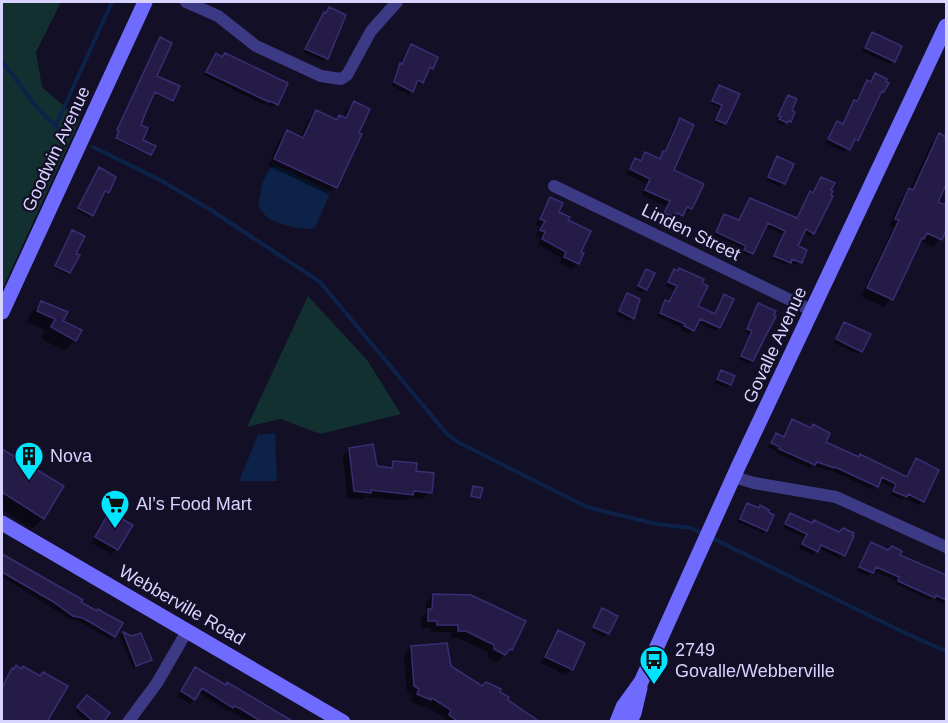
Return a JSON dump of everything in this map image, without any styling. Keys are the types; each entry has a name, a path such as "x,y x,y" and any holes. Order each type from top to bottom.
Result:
{"street":[{"name":"Goodwin Avenue","path":"2,312 145,2"},
{"path":"186,2 218,16 256,46 321,76 341,79 347,75 371,31 397,2"},
{"name":"Govalle Avenue","path":"617,722 623,707 641,682 734,477 946,26"},
{"name":"Linden Street","path":"554,186 813,311"},
{"path":"734,477 754,483 836,496 946,547"},
{"name":"Webberville Road","path":"2,523 343,722"},
{"path":"128,722 157,683 187,631"},
{"name":"Govalle Avenue","path":"630,722 641,682"}],"green space":[{"path":"2,2 61,2 36,52 42,87 80,120 2,290"},
{"path":"308,296 367,360 401,414 320,434 281,419 247,427"}],"water":[{"path":"273,164 331,191 315,228 297,228 271,220 258,206 263,181"},
{"path":"275,433 277,481 239,481 258,435"}],"building":[{"path":"329,7 346,15 328,59 305,49 324,12 326,13"},
{"path":"872,32 902,46 895,62 865,48"},
{"path":"160,37 172,43 157,76 180,86 173,101 155,92 147,109 141,125 148,128 143,140 156,146 151,155 116,138 119,131 117,130"},
{"path":"411,44 438,57 433,69 430,67 423,83 418,80 413,92 394,82 400,63 402,64"},
{"path":"216,53 222,57 225,53 288,83 278,105 206,72"},
{"path":"875,73 887,79 886,82 889,83 884,92 882,91 858,141 855,139 850,150 828,139 837,121 843,124 854,100 857,101 867,80 871,82"},
{"path":"719,85 740,94 726,124 716,120 722,105 712,101"},
{"path":"788,95 797,99 792,110 795,112 791,122 787,123 778,116"},
{"path":"354,101 370,109 359,133 362,134 337,188 274,159 287,130 303,138 316,110 337,120 339,115 346,118"},
{"path":"680,118 694,125 674,170 704,184 692,209 687,207 683,216 677,213 674,218 664,213 670,201 645,190 650,179 630,169 635,158 641,161 645,152 660,159"},
{"path":"939,133 946,137 946,185 938,202 946,205 946,230 942,240 927,233 924,239 922,238 893,300 867,288 899,220 895,219 909,188 913,190"},
{"path":"777,156 794,164 785,184 768,177"},
{"path":"99,167 116,177 109,193 105,191 93,216 78,208"},
{"path":"821,177 835,183 831,190 833,196 814,234 806,229 798,246 807,250 802,263 792,259 791,263 774,256 785,231 768,223 753,254 744,250 746,246 716,232 724,214 739,220 750,198 797,218 810,191 813,193"},
{"path":"550,197 563,203 559,212 570,217 568,220 591,231 581,252 584,253 579,264 564,257 566,252 542,239 545,232 540,230 545,221 540,219"},
{"path":"72,230 85,236 76,254 80,255 70,273 55,266"},
{"path":"679,268 704,279 702,283 708,286 698,306 715,314 724,294 734,299 720,328 700,319 694,331 684,326 685,324 660,313 665,300 669,302 677,286 668,282 674,269 678,271"},
{"path":"646,269 655,273 647,290 638,286"},
{"path":"627,293 640,299 634,319 619,311"},
{"path":"41,301 68,312 63,321 82,330 76,341 51,327 55,319 37,311"},
{"path":"758,303 776,311 774,315 776,316 753,361 741,356 752,331 747,329"},
{"path":"844,322 871,334 862,352 836,339"},
{"path":"721,370 735,376 731,385 717,379"},
{"path":"792,419 811,428 813,424 830,433 826,442 859,457 860,454 907,477 916,458 939,470 924,502 908,494 907,497 893,491 896,484 882,477 878,487 835,467 817,462 815,465 779,449 780,447 771,443 776,433 784,437"},
{"path":"373,444 377,466 392,468 393,461 417,463 416,471 434,473 432,493 414,491 413,495 371,490 371,493 354,491 349,448"},
{"name":"Nova","path":"2,449 64,486 44,519 2,492"},
{"path":"473,486 483,488 480,498 471,496"},
{"path":"747,503 759,508 760,505 774,515 767,531 740,519"},
{"path":"790,513 812,523 814,520 839,532 843,528 854,533 845,556 821,545 818,552 802,544 807,534 785,524"},
{"name":"Al’s Food Mart","path":"107,516 116,522 119,517 133,525 118,550 95,537"},
{"path":"871,542 888,550 892,546 902,551 900,555 946,575 946,600 936,595 935,598 898,581 899,577 876,567 873,573 859,567"},
{"path":"2,554 83,600 81,602 123,623 115,637 83,618 73,616 2,572"},
{"path":"433,594 471,595 526,621 512,650 510,649 505,655 494,649 494,645 466,631 458,631 458,625 437,625 437,621 428,621 428,609 432,609"},
{"path":"602,608 618,616 609,634 593,627"},
{"path":"558,630 585,643 573,670 545,657"},
{"path":"123,632 132,636 141,633 152,660 136,666"},
{"path":"447,643 451,666 482,686 486,682 501,689 500,692 509,697 508,700 540,722 459,722 449,715 451,710 432,698 431,700 417,694 419,689 414,686 411,646"},
{"path":"16,665 22,669 23,666 40,676 43,672 68,686 47,722 2,722 2,688 12,668 14,669"},
{"path":"195,667 226,685 227,682 294,722 262,722 241,709 234,706 233,708 202,688 195,700 181,691"},
{"path":"87,695 110,713 103,722 94,722 77,707"}],"waterway":[{"path":"56,125 112,2"},
{"path":"2,61 38,109 64,135"},
{"path":"93,147 162,181 214,212 320,282 447,434 458,442 587,507 656,524 691,528 703,534"},
{"path":"710,537 946,651"}],"place":[{"name":"Nova","path":"29,482"},
{"name":"Al’s Food Mart","path":"115,530"},
{"name":"2749 Govalle/Webberville","path":"654,686"}]}
